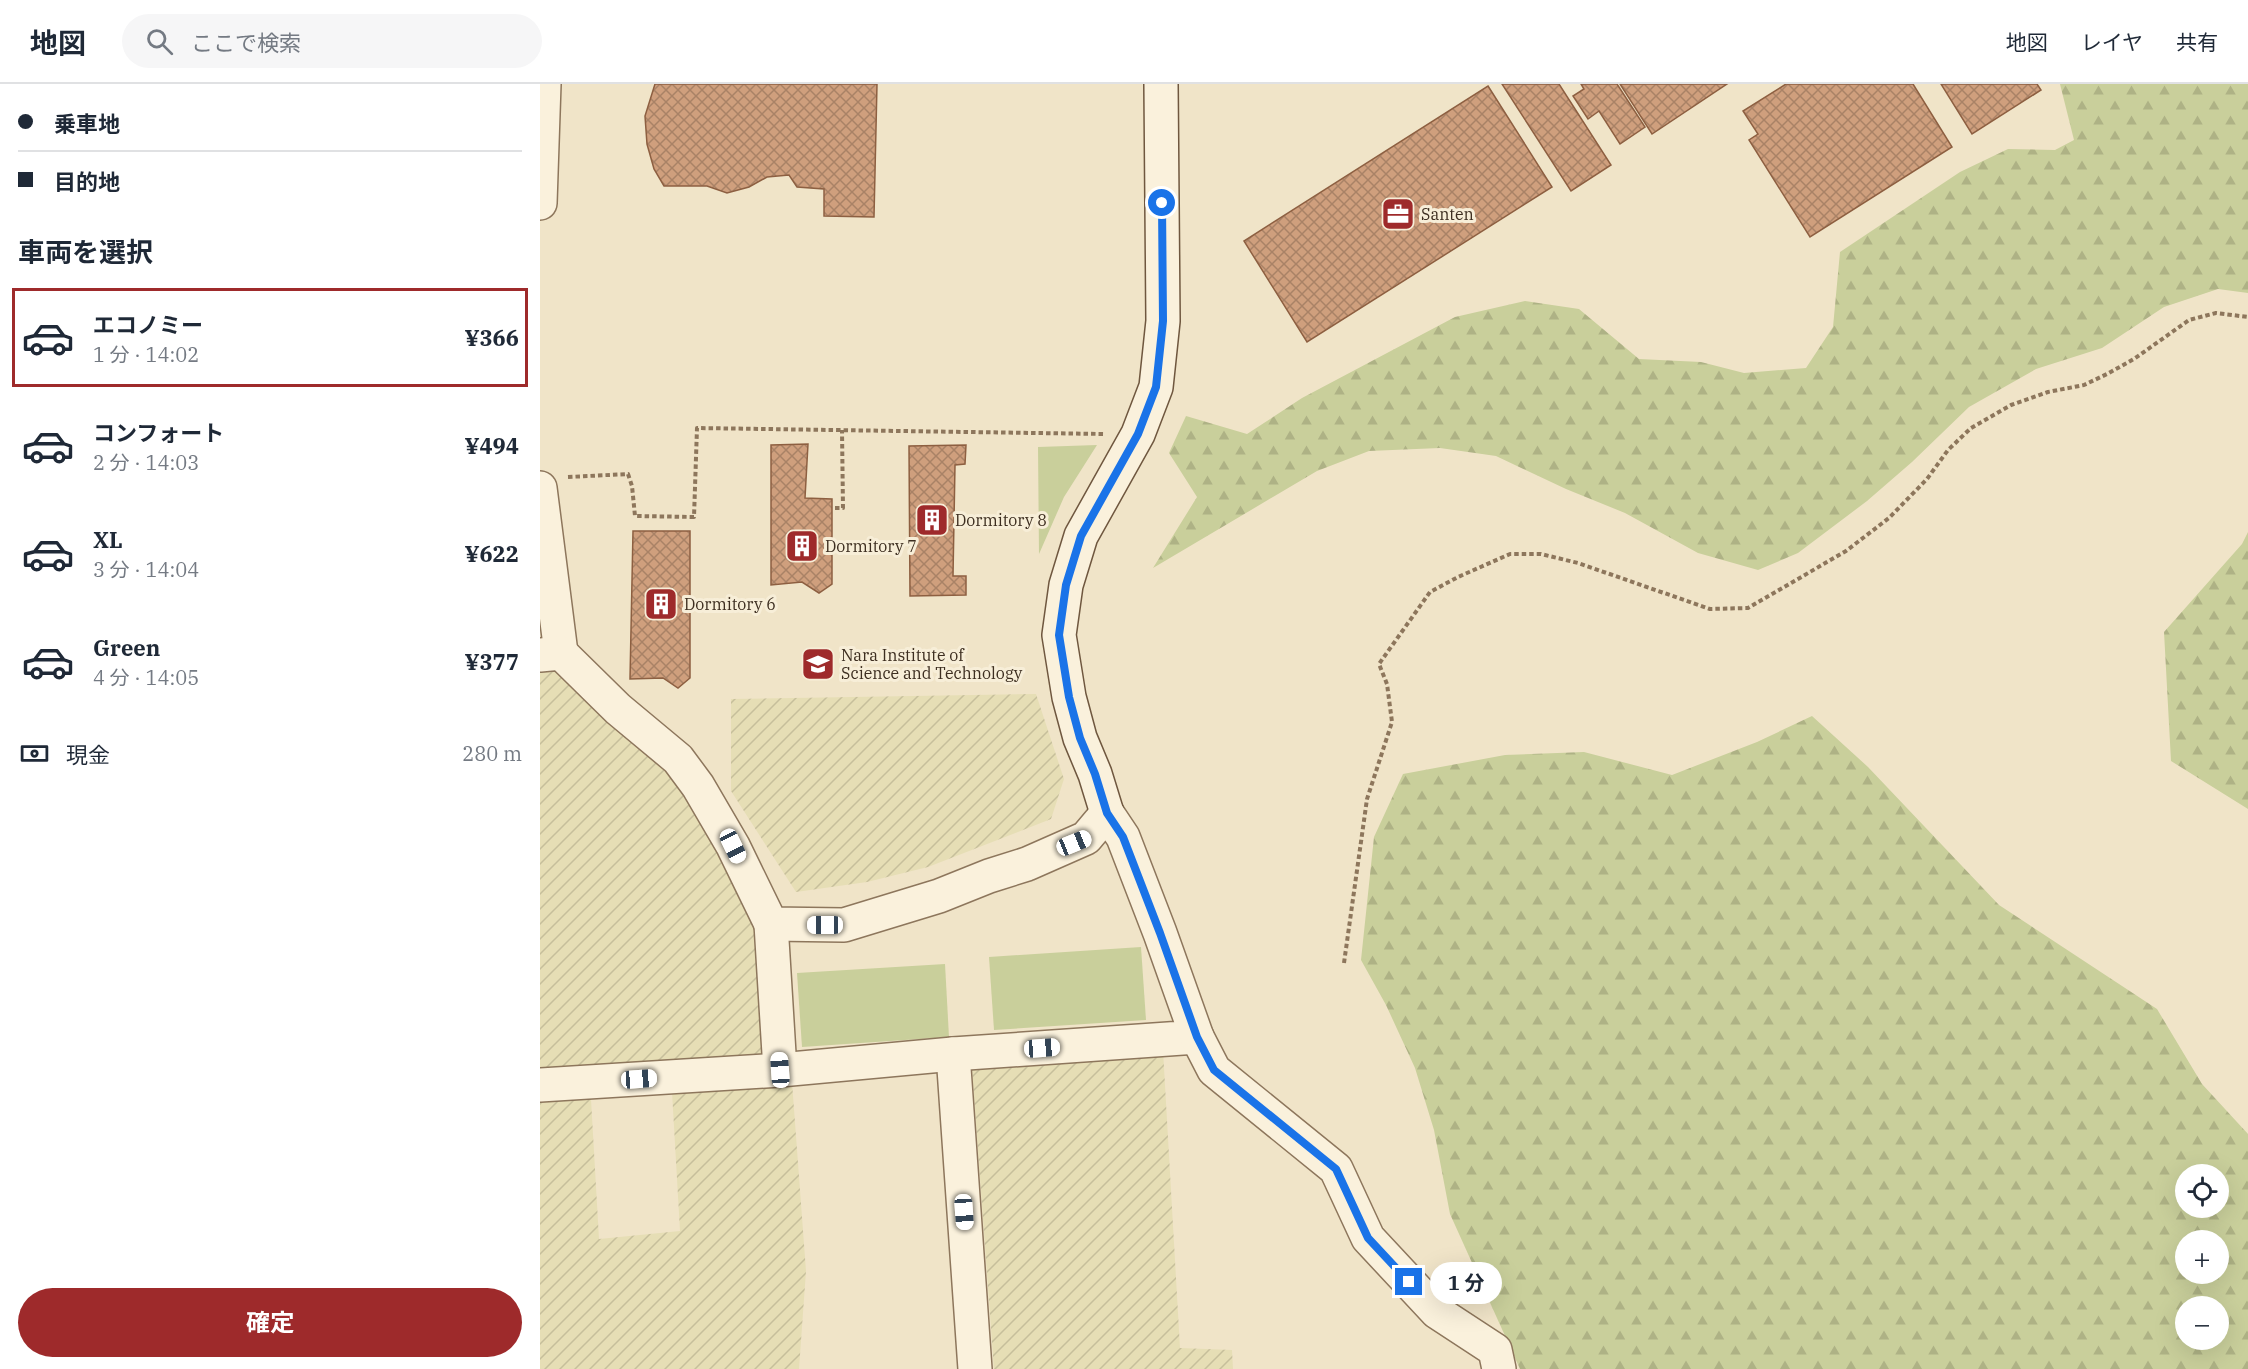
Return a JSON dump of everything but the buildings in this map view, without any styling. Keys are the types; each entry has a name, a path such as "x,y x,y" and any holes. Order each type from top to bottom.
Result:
{"street":[{"path":"540,203 544,84"},
{"path":"1161,84 1163,321 1156,387 1138,434 1081,536 1066,585 1059,635 1069,697 1077,728 1107,813 1123,837 1197,1037 1214,1070 1336,1169 1368,1238 1437,1312 1495,1350 1499,1369"},
{"path":"551,483 551,654 678,759 698,786 733,846 771,924 780,1070"},
{"path":"771,924 844,925 939,896 1027,864 1086,838 1107,813"},
{"path":"540,1085 780,1070 953,1054 1197,1037"},
{"path":"953,1054 975,1369"}],"path":[{"path":"1344,963 1367,799 1392,722 1388,684 1379,664 1430,592 1510,554 1541,554 1578,562 1710,609 1748,608 1846,551 1889,518 1927,479 1948,450 1971,428 2011,405 2048,392 2084,385 2107,374 2143,353 2189,320 2216,313 2248,317"},
{"path":"551,483 628,474 632,486 634,516 694,517 697,428 1138,434"},
{"path":"835,508 843,508 842,430"}],"shaded area":[{"path":"540,667 565,671 667,767 706,818 762,927 763,1055 540,1068"},
{"path":"1036,694 1064,779 1051,819 928,867 867,882 796,892 731,791 731,699"},
{"path":"1163,1050 1180,1348 1232,1350 1233,1369 994,1369 972,1070 980,1062"},
{"path":"792,1082 806,1271 799,1369 540,1369 540,1101 591,1099 599,1239 680,1231 672,1092"}],"green space":[{"path":"2060,84 2248,84 2248,293 2218,289 2164,307 2102,348 2036,369 1969,407 1912,462 1867,501 1798,553 1758,570 1698,553 1625,513 1566,489 1496,456 1440,448 1369,451 1317,471 1153,568 1197,497 1169,453 1186,416 1247,434 1302,398 1455,317 1525,301 1579,309 1639,359 1701,362 1744,373 1806,368 1833,327 1840,252 1960,172 2008,149 2055,150 2074,140"},
{"path":"1097,445 1064,497 1039,554 1038,447"},
{"path":"2248,532 2248,809 2171,761 2164,632 2242,544"},
{"path":"1812,716 1868,767 1999,905 2157,1009 2202,1084 2248,1134 2248,1369 1520,1369 1450,1214 1434,1130 1415,1068 1386,1005 1361,960 1374,837 1403,774 1505,755 1584,752 1672,775 1757,742"},
{"path":"1141,947 1146,1020 994,1030 989,957"},
{"path":"945,964 949,1037 802,1047 797,973"}],"place":[{"name":"Santen","path":"1398,214"},
{"name":"Dormitory 8","path":"932,520"},
{"name":"Dormitory 7","path":"802,546"},
{"name":"Dormitory 6","path":"661,604"},
{"name":"Nara Institute of Science and Technology","path":"818,664"}],"route":[{"path":"1162,203 1163,321 1156,387 1138,434 1081,536 1066,585 1059,635 1069,697 1080,738 1095,774 1107,813 1123,837 1197,1037 1214,1070 1336,1169 1368,1238 1409,1282"}]}
